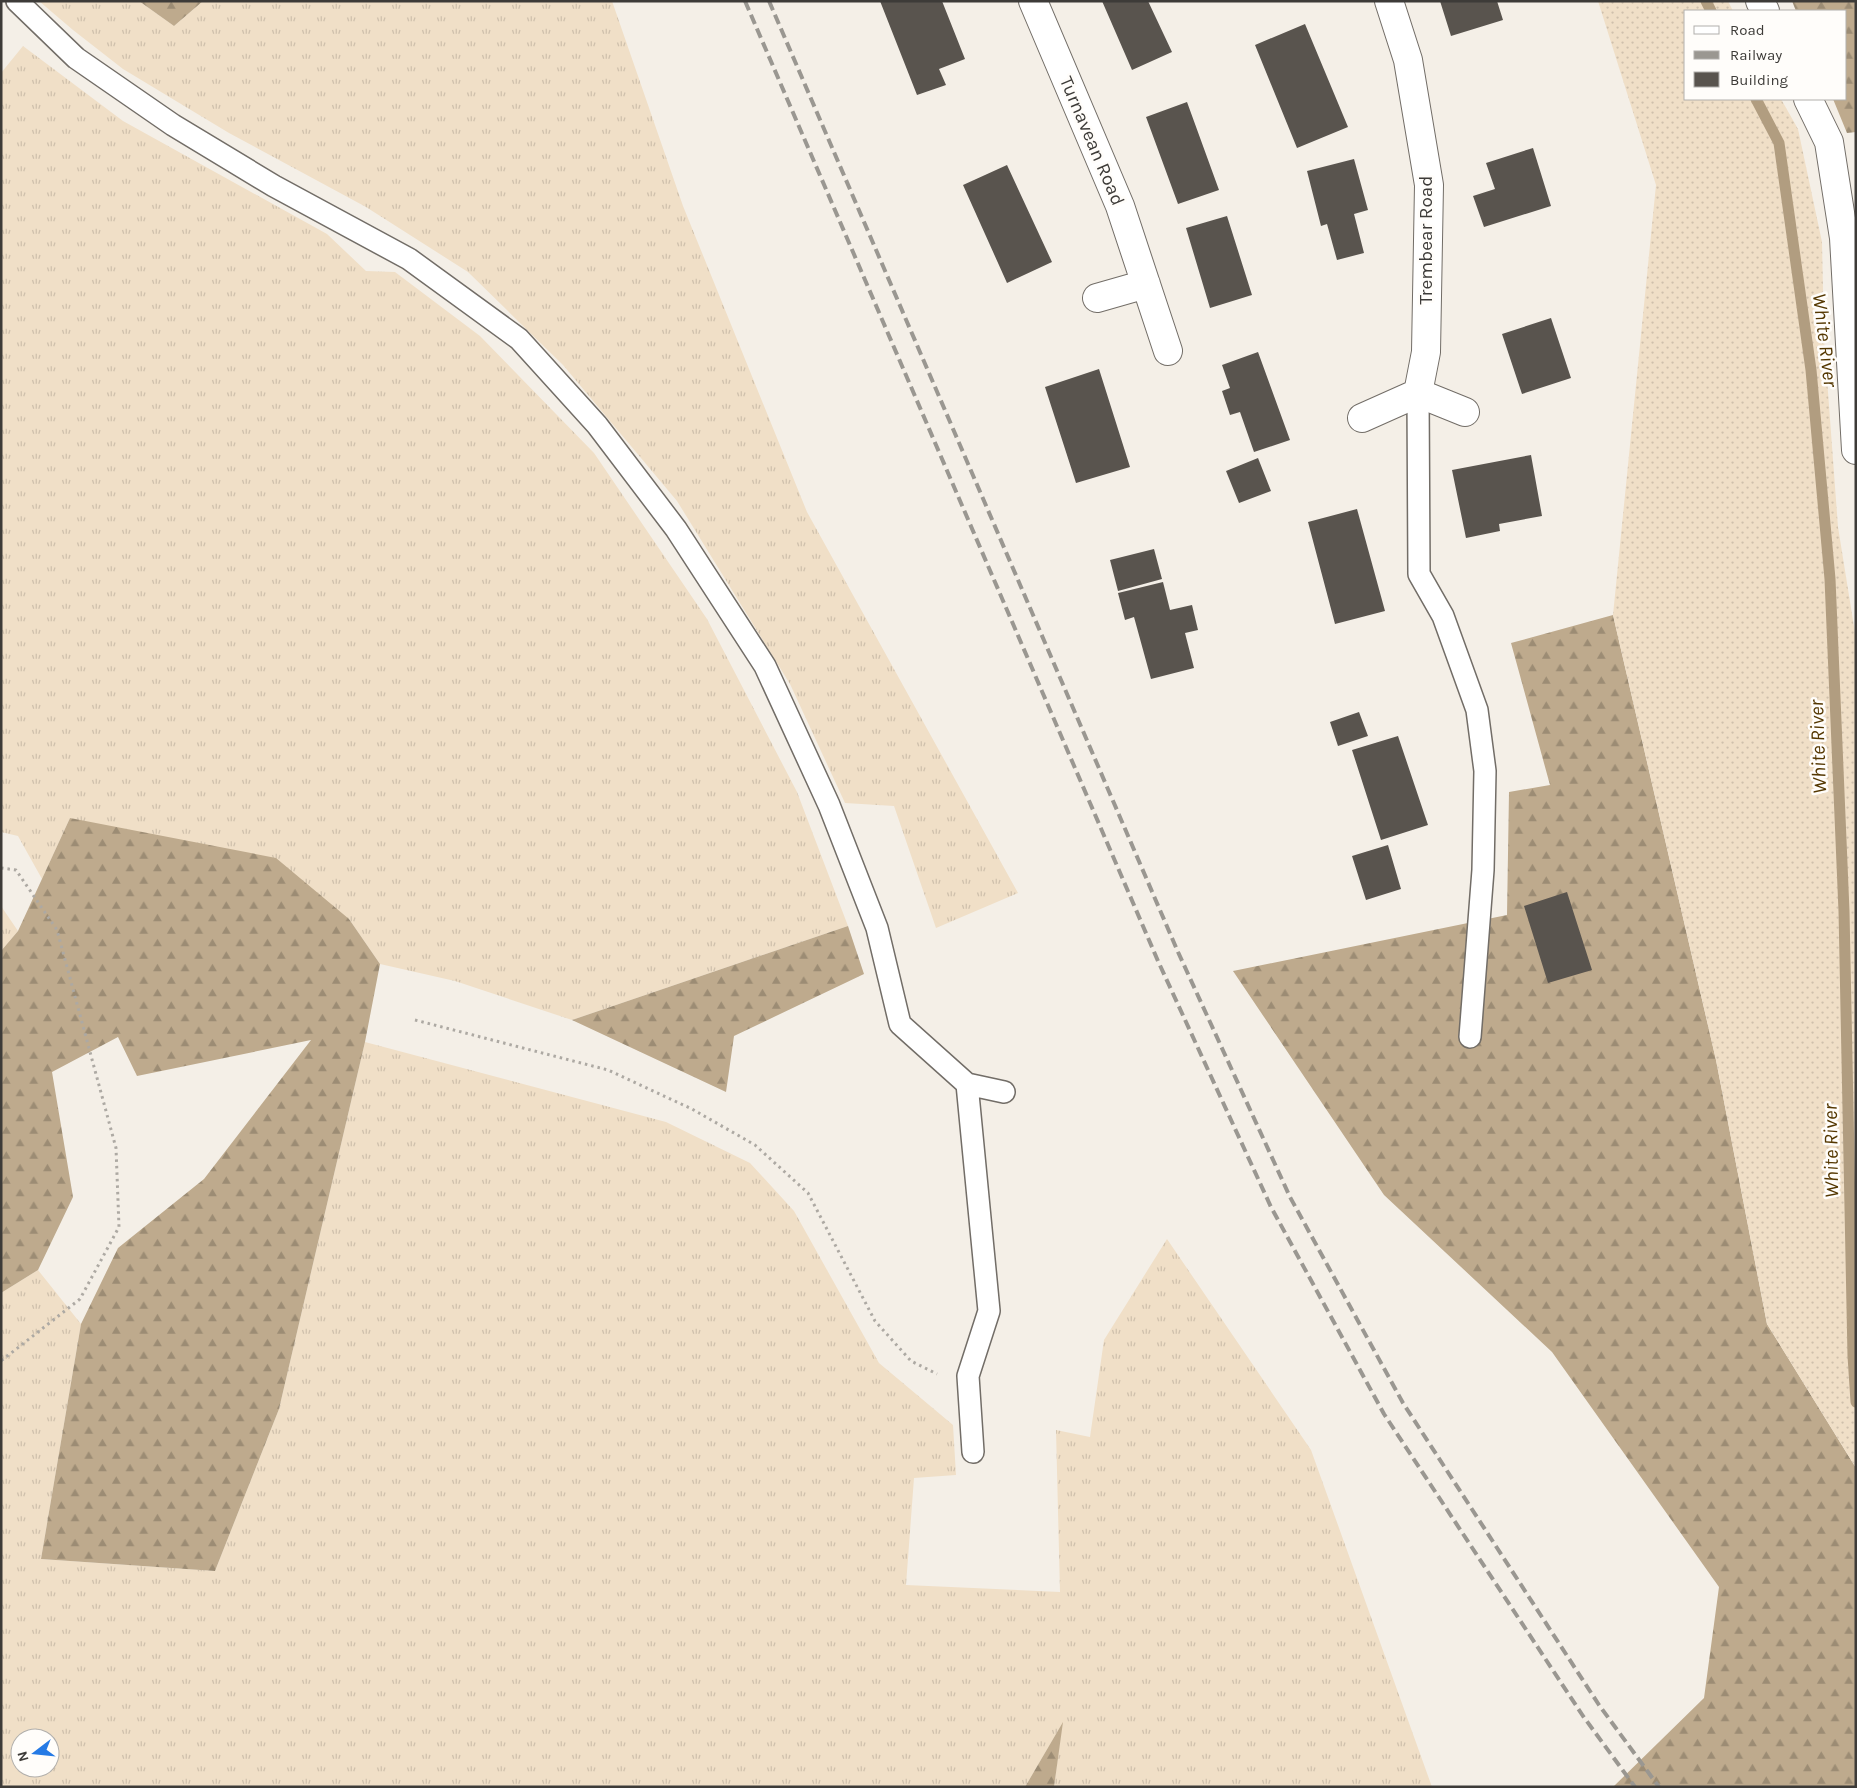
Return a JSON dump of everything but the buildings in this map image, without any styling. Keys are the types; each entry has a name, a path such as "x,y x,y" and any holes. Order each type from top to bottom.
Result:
{"street":[{"name":"Turnavean Road","path":"1033,1 1120,206 1168,351"},
{"name":"Trembear Road","path":"1390,1 1408,60 1429,184 1426,352 1418,393"},
{"path":"1808,100 1829,142 1844,238 1856,450"},
{"path":"1097,298 1146,284"},
{"path":"1362,418 1418,393 1465,412"}],"lane":[{"path":"17,1 76,58 173,125 274,186 409,259 512,333 598,425 676,529 765,666 829,805 877,928 900,1024 967,1084 1004,1092"},
{"path":"1418,393 1419,574 1443,616 1477,710 1485,771 1483,870 1470,1036"},
{"path":"967,1084 989,1311 968,1376 973,1452"}],"path":[{"path":"1,868 16,870 57,930 116,1148 119,1226 80,1299 1,1361"},
{"path":"415,1020 608,1070 692,1109 755,1145 808,1193 875,1321 910,1361 938,1375 968,1376"}],"green space":[{"path":"39,1 139,1 174,26 203,1 612,1 683,206 807,512 1018,893 936,928 894,806 845,803 790,684 677,501 563,365 468,272 366,207 229,133 123,69"},
{"path":"139,1 203,1 174,26"},
{"path":"1598,1 1728,1 1732,10 1684,10 1684,100 1782,100 1798,129 1822,242 1824,338 1838,527 1856,639 1856,1468 1767,1324 1716,1060 1613,615 1656,185"},
{"path":"1792,1 1856,1 1856,132 1847,133 1833,100 1847,100 1847,10 1796,10"},
{"path":"23,46 123,121 327,234 366,271 395,272 480,336 594,453 707,619 797,792 848,926 572,1020 455,981 380,964 349,919 70,818 42,879 18,836 1,832 1,73"},
{"path":"1613,615 1716,1060 1767,1324 1856,1468 1856,1787 1613,1787 1704,1698 1719,1587 1552,1352 1384,1195 1233,971 1507,915 1509,792 1550,785 1511,643"},
{"path":"70,818 276,858 349,919 380,964 365,1042 279,1409 215,1571 41,1559 81,1324 118,1248 204,1179 311,1040 137,1076 118,1037 52,1072 73,1197 38,1270 1,1293 1,951 18,931"},
{"path":"1,906 18,931 1,951"},
{"path":"848,926 864,974 734,1036 726,1092 572,1020"},
{"path":"365,1042 666,1122 750,1163 794,1211 879,1363 953,1425 956,1475 914,1478 906,1585 1060,1592 1056,1430 1090,1437 1104,1340 1167,1239 1311,1450 1432,1787 1054,1787 1062,1724 1025,1787 1,1787 1,1293 38,1270 81,1324 41,1559 215,1571 279,1409"},
{"path":"1063,1722 1054,1787 1025,1787"}],"waterway":[{"name":"White River","path":"1706,1 1710,10"},
{"name":"White River","path":"1757,100 1779,143 1811,370 1830,579 1844,911 1853,1356 1856,1402"}],"railway":[{"path":"745,1 1158,961 1271,1207 1384,1414 1583,1716 1635,1787"},
{"path":"769,1 1178,952 1290,1197 1403,1403 1599,1705 1659,1787"}]}
